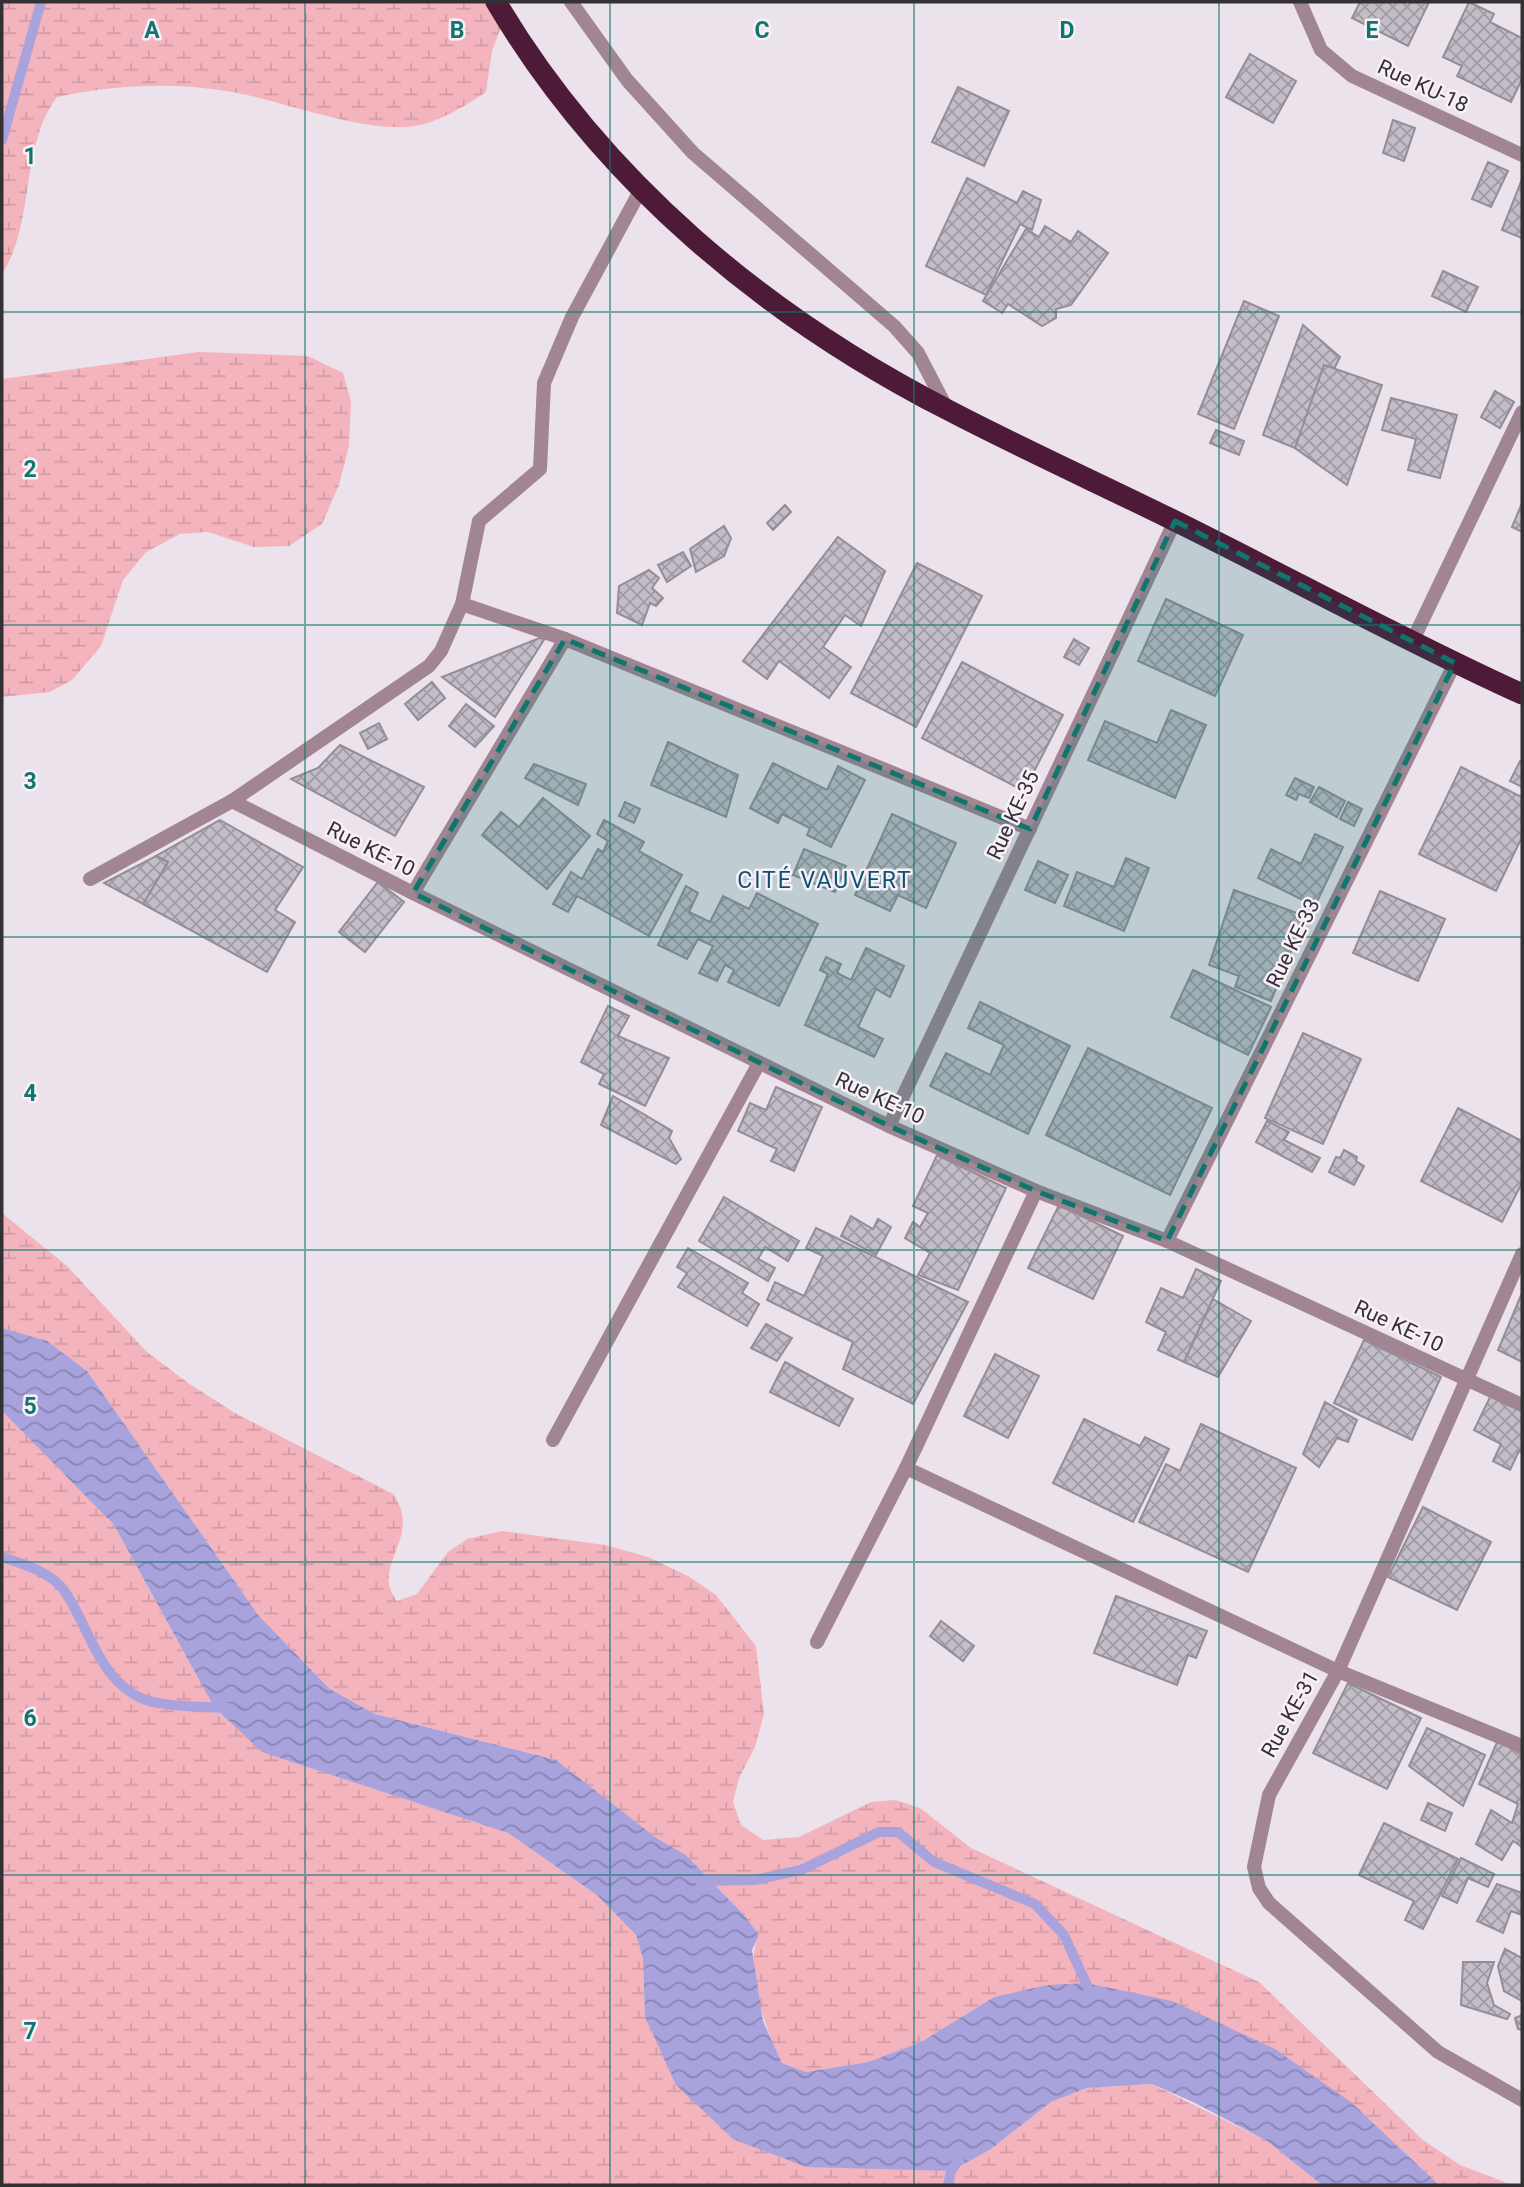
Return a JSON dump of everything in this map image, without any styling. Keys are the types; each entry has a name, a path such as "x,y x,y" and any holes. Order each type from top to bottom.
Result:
{"highway":[{"path":"496,2 551,85 582,126 640,191 738,277 830,342 947,410 1522,694"}],"street":[{"path":"571,2 626,80 693,153 894,326 918,353 947,410"},
{"name":"Rue KU-18","path":"1300,2 1321,50 1352,76 1522,155"},
{"path":"90,879 232,801 429,666 441,651 461,604 479,521 540,468 544,383 572,317 640,191"},
{"path":"1412,642 1522,412"},
{"name":"Rue KE-35","path":"889,1126 1175,521"},
{"path":"461,604 565,639 1030,829"},
{"path":"412,893 565,639"},
{"name":"Rue KE-33","path":"1167,1241 1455,663"},
{"name":"Rue KE-10","path":"232,801 412,893 889,1126 1037,1192 1167,1241 1522,1405"},
{"path":"553,1440 759,1063"},
{"path":"817,1642 906,1468 1037,1192"},
{"name":"Rue KE-31","path":"1522,1254 1338,1671 1269,1795 1254,1867 1259,1888 1269,1903 1438,2052 1522,2100"},
{"path":"906,1468 1338,1671 1522,1746"}],"highlighted area":[{"path":"1175,521 1455,663 1167,1241 1036,1191 889,1126 413,893 565,639 1030,829"}],"green space":[{"path":"2,2 488,2 505,16 492,51 486,92 443,117 415,126 394,127 347,121 248,95 184,86 120,87 57,97 45,117 37,139 20,231 2,274"},
{"path":"198,352 308,356 343,373 351,401 349,446 339,485 322,524 289,546 254,547 208,532 180,534 146,552 123,580 101,646 72,680 50,692 2,697 2,379"},
{"path":"2,1213 67,1266 147,1352 188,1383 235,1413 393,1494 401,1510 403,1524 389,1575 390,1588 397,1601 417,1594 448,1552 467,1539 502,1531 605,1545 648,1557 688,1576 716,1595 756,1646 764,1714 755,1747 739,1778 733,1802 741,1825 763,1840 799,1837 871,1802 895,1800 920,1808 971,1848 1259,1982 1423,2140 1460,2165 1512,2185 1439,2185 1352,2103 994,1997 921,2042 868,2062 806,2072 782,2063 758,1999 753,1965 754,1949 759,1935 744,1915 686,1855 658,1839 556,1760 375,1714 330,1689 259,1616 87,1371 47,1342 2,1328"},
{"path":"2,1411 114,1525 214,1707 262,1751 508,1833 597,1895 636,1935 643,1959 645,2017 991,2149 1051,2102 1087,2088 1152,2084 1267,2141 1322,2185 2,2185"}],"water":[{"path":"2,1328 47,1341 87,1371 259,1616 330,1689 375,1714 556,1760 658,1839 686,1855 744,1915 759,1935 752,1950 763,2021 782,2063 806,2072 868,2062 921,2042 994,1997 1048,1985 1086,1983 1172,2001 1275,2049 1352,2103 1439,2185 1322,2185 1267,2141 1152,2084 1087,2088 1051,2102 991,2149 951,2171 806,2167 733,2139 676,2085 645,2017 643,1959 636,1935 597,1895 508,1833 262,1752 214,1707 114,1525 2,1411"}],"building":[{"path":"1360,2 1429,2 1408,46 1352,18"},
{"path":"1469,2 1494,14 1490,22 1522,38 1522,79 1511,102 1457,76 1462,66 1443,57"},
{"path":"1250,54 1296,81 1273,123 1226,97"},
{"path":"958,87 1009,111 984,166 932,142"},
{"path":"1393,120 1415,128 1404,161 1383,153"},
{"path":"1488,162 1508,171 1491,207 1472,199"},
{"path":"967,178 1017,203 1023,191 1041,200 1032,230 1020,224 986,295 926,266"},
{"path":"1522,179 1522,238 1502,230"},
{"path":"1045,226 1071,242 1078,231 1108,253 1071,305 1056,309 1056,318 1042,326 1008,304 1002,313 983,301 1026,229 1039,237"},
{"path":"1443,271 1478,287 1466,312 1432,296"},
{"path":"1244,301 1279,316 1234,429 1198,414"},
{"path":"1303,325 1340,357 1295,448 1263,435"},
{"path":"1324,365 1382,385 1347,485 1295,448"},
{"path":"1495,391 1514,402 1500,428 1481,417"},
{"path":"1391,398 1457,415 1440,478 1408,470 1416,439 1382,430"},
{"path":"1216,430 1244,441 1239,455 1210,443"},
{"path":"1522,503 1522,532 1512,527"},
{"path":"785,505 791,512 773,530 767,523"},
{"path":"724,526 731,538 724,556 696,572 690,549"},
{"path":"838,537 885,571 861,626 845,615 823,647 851,667 829,698 779,661 767,679 743,661"},
{"path":"683,552 691,566 667,582 658,565"},
{"path":"917,563 982,596 916,727 851,693"},
{"path":"649,570 659,578 652,588 663,598 656,606 650,603 642,625 617,613 619,586"},
{"path":"1166,599 1243,635 1215,696 1138,661"},
{"path":"547,635 495,717 442,677"},
{"path":"1074,639 1089,648 1079,665 1064,657"},
{"path":"962,662 1063,715 1024,791 922,738"},
{"path":"432,682 445,698 418,720 405,704"},
{"path":"466,704 494,726 475,747 449,726"},
{"path":"1171,710 1206,725 1175,798 1088,760 1105,721 1157,743"},
{"path":"379,723 387,739 368,749 360,733"},
{"path":"668,742 738,775 726,817 651,785"},
{"path":"340,745 424,787 395,836 291,779 318,768"},
{"path":"1520,761 1522,762 1522,787 1510,781"},
{"path":"773,763 827,790 838,766 865,780 831,847 807,835 810,828 782,814 778,823 750,808"},
{"path":"534,764 586,784 578,805 525,778"},
{"path":"1461,767 1522,797 1522,837 1496,891 1419,854"},
{"path":"1295,778 1314,787 1309,798 1299,794 1296,800 1286,795"},
{"path":"1319,787 1345,801 1337,817 1310,802"},
{"path":"543,798 590,836 547,889 482,835 501,812 519,827"},
{"path":"625,802 640,809 634,823 619,816"},
{"path":"1348,802 1362,809 1354,826 1340,819"},
{"path":"892,814 956,843 926,908 898,895 890,911 855,895"},
{"path":"220,820 303,867 275,910 295,922 267,972 143,904 168,862 156,856"},
{"path":"604,820 644,842 639,851 682,875 649,936 577,896 568,912 553,904 571,872 582,879 598,849 603,852 608,841 597,834"},
{"path":"1315,834 1343,847 1315,906 1258,878 1271,849 1301,864"},
{"path":"804,849 846,866 835,892 793,875"},
{"path":"156,856 168,862 143,904 104,883"},
{"path":"1126,858 1149,868 1124,931 1064,906 1077,872 1114,887"},
{"path":"1038,861 1068,875 1055,903 1025,890"},
{"path":"378,882 404,902 365,952 339,932"},
{"path":"686,886 698,893 689,912 710,922 723,896 749,909 757,893 818,924 779,1006 728,982 734,970 725,965 717,981 699,973 713,946 698,939 687,959 658,945"},
{"path":"1234,890 1305,916 1271,1001 1235,987 1239,976 1209,965"},
{"path":"1380,891 1445,919 1418,981 1353,953"},
{"path":"866,948 904,966 890,997 876,989 858,1027 883,1039 874,1057 805,1025 828,974 820,970 826,957 841,964 837,973 851,980"},
{"path":"1193,970 1271,1007 1248,1055 1171,1017"},
{"path":"980,1002 1070,1046 1028,1134 930,1086 946,1053 990,1075 1004,1045 968,1028"},
{"path":"608,1006 629,1016 618,1036 669,1058 645,1106 599,1084 604,1074 581,1062"},
{"path":"1303,1033 1361,1059 1323,1144 1265,1118"},
{"path":"1088,1048 1212,1108 1170,1195 1046,1135"},
{"path":"776,1087 822,1107 794,1171 771,1161 777,1149 738,1131 750,1103 766,1110"},
{"path":"613,1096 672,1131 669,1138 681,1159 676,1164 601,1125"},
{"path":"1458,1108 1522,1141 1522,1183 1502,1222 1421,1181"},
{"path":"1267,1121 1289,1132 1284,1140 1320,1158 1312,1172 1256,1142"},
{"path":"1344,1150 1357,1157 1356,1161 1364,1166 1354,1185 1329,1172 1336,1157 1340,1158"},
{"path":"937,1155 1006,1188 958,1290 918,1275 930,1253 905,1238 913,1222 920,1227 928,1213 913,1206"},
{"path":"724,1197 799,1241 788,1261 765,1247 758,1259 775,1268 768,1281 699,1241"},
{"path":"1059,1205 1123,1236 1093,1299 1028,1268"},
{"path":"851,1216 873,1229 878,1219 891,1227 876,1255 841,1236"},
{"path":"816,1228 968,1302 913,1404 843,1369 853,1342 767,1300 775,1282 804,1296 823,1256 806,1248"},
{"path":"688,1248 748,1283 742,1293 759,1304 747,1326 678,1287 687,1273 677,1267"},
{"path":"1196,1269 1221,1281 1184,1362 1158,1350 1166,1332 1146,1322 1161,1288 1183,1298"},
{"path":"1522,1293 1522,1362 1498,1350"},
{"path":"1213,1299 1251,1321 1218,1377 1184,1362"},
{"path":"766,1324 792,1338 777,1361 751,1348"},
{"path":"1364,1340 1441,1377 1412,1440 1334,1403"},
{"path":"995,1354 1039,1376 1008,1438 964,1416"},
{"path":"785,1362 853,1399 839,1426 770,1392"},
{"path":"1491,1395 1522,1411 1522,1452 1519,1451 1510,1470 1493,1461 1501,1444 1474,1430"},
{"path":"1325,1402 1357,1420 1348,1442 1337,1438 1319,1467 1303,1454"},
{"path":"1084,1419 1140,1446 1145,1437 1169,1449 1133,1522 1053,1483"},
{"path":"1201,1424 1296,1468 1248,1572 1139,1522 1166,1464 1180,1471"},
{"path":"1423,1507 1491,1542 1457,1610 1388,1577"},
{"path":"1116,1596 1207,1631 1196,1658 1188,1655 1177,1685 1094,1653"},
{"path":"941,1621 974,1646 963,1661 930,1636"},
{"path":"1348,1683 1421,1718 1387,1789 1313,1753"},
{"path":"1427,1728 1485,1755 1463,1806 1409,1766"},
{"path":"1498,1740 1522,1755 1522,1847 1513,1841 1502,1860 1476,1844 1491,1810 1512,1823 1518,1804 1479,1784"},
{"path":"1428,1803 1452,1813 1445,1831 1421,1820"},
{"path":"1384,1823 1458,1859 1423,1929 1405,1920 1414,1901 1359,1875"},
{"path":"1461,1858 1494,1874 1488,1887 1468,1878 1457,1903 1442,1896"},
{"path":"1497,1884 1522,1893 1522,1915 1511,1911 1503,1933 1477,1921"},
{"path":"1505,1949 1522,1958 1522,2001 1504,1991 1498,1966"},
{"path":"1463,1962 1494,1962 1487,1983 1494,2005 1510,2014 1507,2019 1461,2005"},
{"path":"1522,2015 1522,2030 1518,2029 1515,2018"}],"waterway":[{"path":"2,140 41,2"},
{"path":"2,1557 35,1569 50,1577 63,1589 106,1668 132,1693 149,1701 167,1704 229,1708"},
{"path":"700,1881 755,1880 801,1870 879,1832 898,1832 934,1862 1035,1904 1064,1935 1092,1996"},
{"path":"948,2185 951,2171 959,2159"}],"district":[{"name":"CITÉ VAUVERT","path":"825,880"}]}
